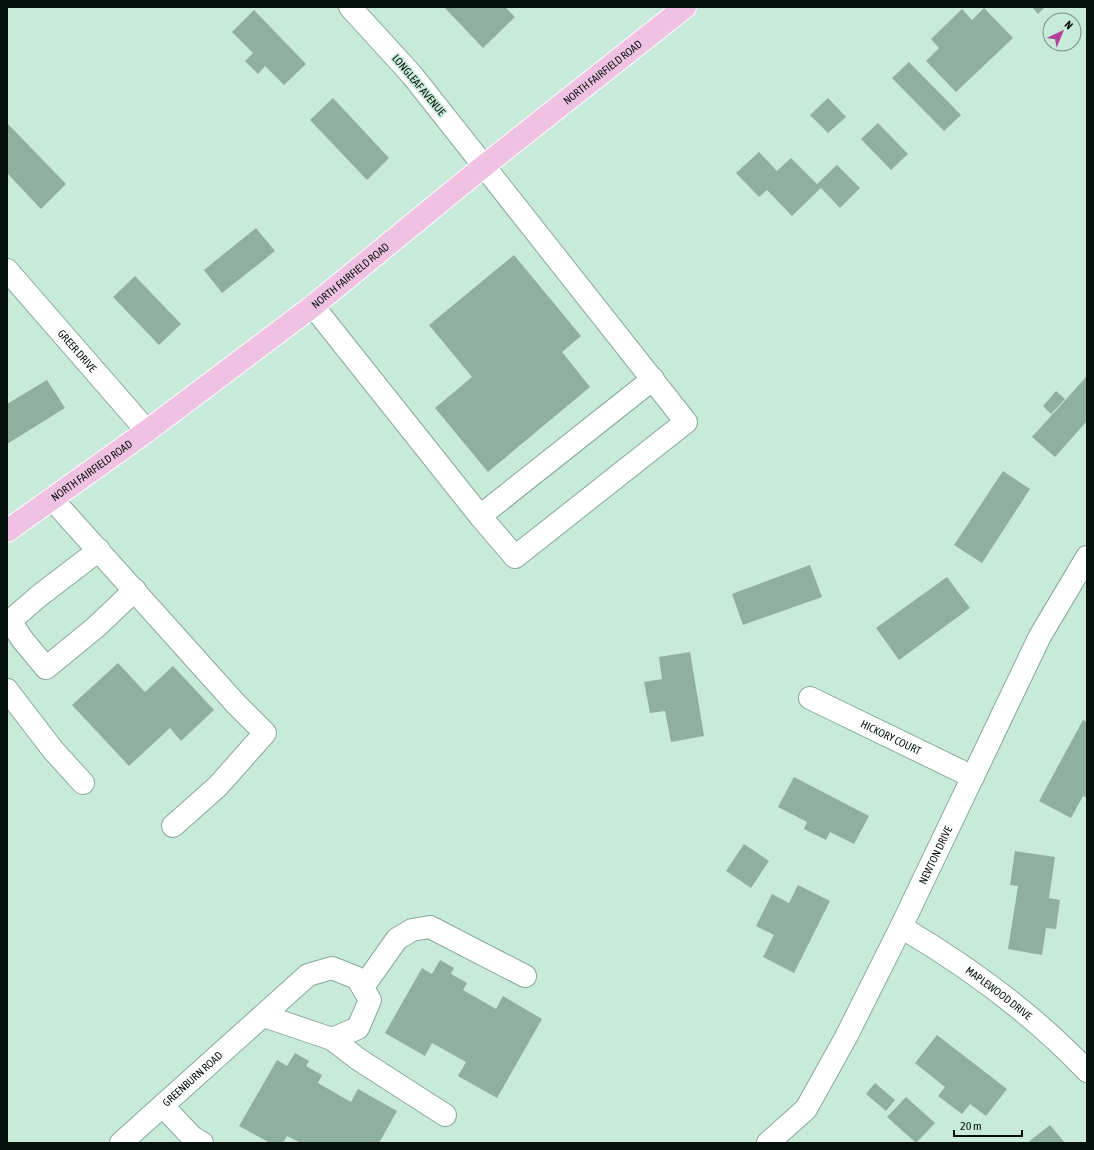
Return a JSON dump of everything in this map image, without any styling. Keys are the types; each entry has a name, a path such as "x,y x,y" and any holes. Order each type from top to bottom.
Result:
{"main road":[{"name":"NORTH FAIRFIELD ROAD","path":"7,531 147,431 313,306 484,166 684,7"}],"street":[{"name":"LONGLEAF AVENUE","path":"350,7 412,75 686,422 515,557 480,516"},
{"name":"GREER DRIVE","path":"7,270 147,431"},
{"path":"313,306 480,516 652,379"},
{"path":"52,499 231,698 265,733 218,786 173,826"},
{"path":"99,550 39,596 10,621 22,639 46,668 96,628 135,590"},
{"name":"NEWTON DRIVE","path":"768,1143 806,1109 846,1037 902,927 1040,636 1087,557"},
{"path":"7,690 53,750 83,783"},
{"name":"HICKORY COURT","path":"810,698 973,777"},
{"path":"332,1039 358,1028 370,1000 363,987 397,939 412,930 430,927 524,976"},
{"name":"MAPLEWOOD DRIVE","path":"902,927 972,972 1029,1016 1087,1071"},
{"name":"GREENBURN ROAD","path":"121,1143 308,975 332,968 357,978 363,987"},
{"path":"264,1016 332,1039 358,1059 445,1115"},
{"path":"163,1106 192,1137 202,1143"}],"building":[{"path":"444,7 505,7 515,17 483,48"},
{"path":"1032,7 1045,7 1038,14"},
{"path":"984,8 1013,38 956,92 926,61 939,48 931,39 962,9 972,20"},
{"path":"254,10 306,64 284,85 265,66 258,74 245,61 253,53 232,32"},
{"path":"909,62 961,115 944,131 892,78"},
{"path":"333,98 389,158 367,180 310,120"},
{"path":"828,98 846,117 828,133 810,115"},
{"path":"878,123 908,154 891,170 861,139"},
{"path":"8,124 66,184 41,209 7,173"},
{"path":"759,152 777,171 791,158 817,184 837,165 860,188 840,208 821,188 792,216 767,190 759,197 736,173"},
{"path":"256,228 275,251 222,293 204,270"},
{"path":"514,255 581,336 562,352 590,387 488,472 435,408 472,377 429,325"},
{"path":"135,276 181,324 159,345 113,297"},
{"path":"1087,376 1087,421 1055,457 1032,437"},
{"path":"47,380 65,408 7,444 7,404"},
{"path":"1056,391 1065,399 1051,414 1043,406"},
{"path":"1003,471 1030,489 982,563 954,545"},
{"path":"810,565 822,597 743,625 732,594"},
{"path":"947,577 970,608 899,660 876,628"},
{"path":"690,652 704,736 671,742 665,711 650,713 644,682 662,679 659,657"},
{"path":"118,663 145,692 173,666 214,710 181,741 170,728 129,766 72,705"},
{"path":"1083,720 1087,722 1087,798 1083,796 1071,818 1039,801"},
{"path":"794,777 869,816 854,844 830,832 826,840 804,829 807,822 778,807"},
{"path":"744,844 769,861 751,888 726,871"},
{"path":"1015,851 1055,857 1049,898 1060,900 1056,929 1046,928 1042,955 1008,949 1018,886 1010,885"},
{"path":"798,885 830,901 794,973 763,957 774,935 756,926 772,894 789,903"},
{"path":"440,960 454,968 451,974 467,983 463,990 496,1009 503,996 542,1019 497,1098 458,1076 466,1062 432,1043 425,1056 385,1033 422,968 432,974"},
{"path":"937,1035 1007,1089 986,1116 970,1104 962,1114 938,1096 945,1087 915,1063"},
{"path":"295,1053 309,1061 306,1066 322,1075 318,1083 351,1102 358,1089 397,1111 379,1143 301,1143 287,1136 283,1143 270,1143 239,1126 277,1060 287,1066"},
{"path":"875,1083 895,1100 886,1111 866,1094"},
{"path":"906,1097 935,1123 916,1143 887,1117"},
{"path":"1050,1125 1065,1143 1027,1143"}]}
